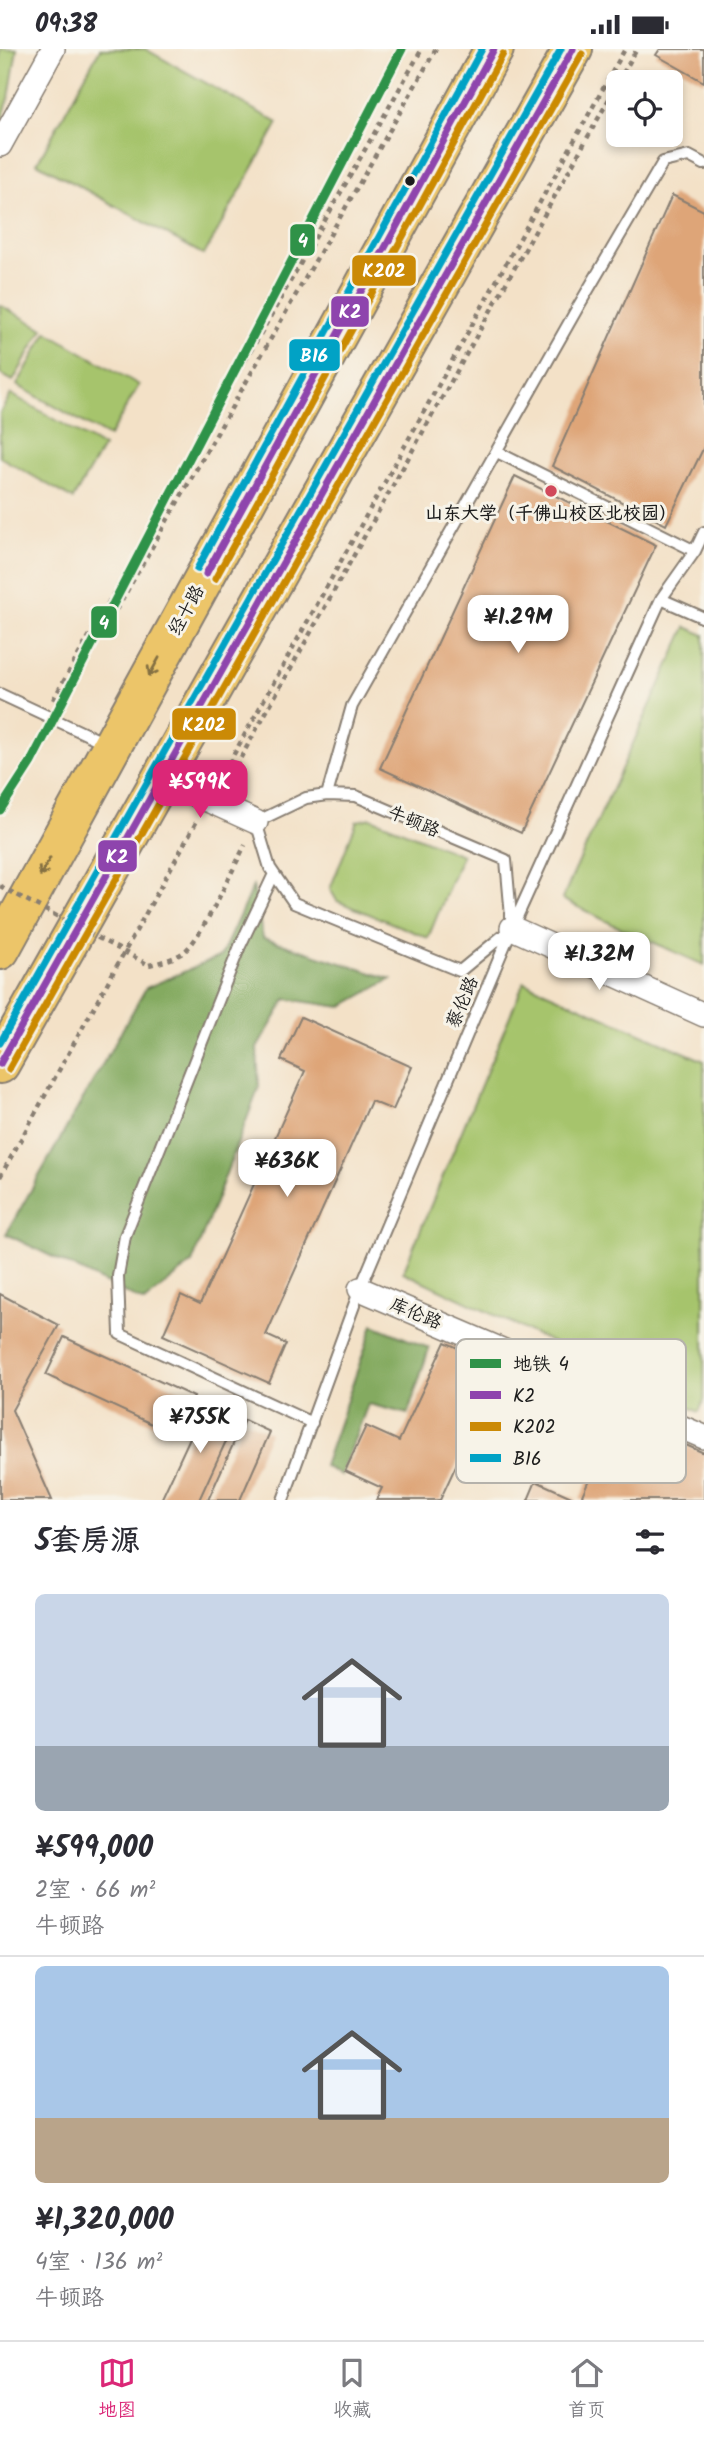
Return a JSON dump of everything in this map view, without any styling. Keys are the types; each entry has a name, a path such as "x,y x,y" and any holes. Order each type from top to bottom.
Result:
{"highway":[{"name":"经十路","path":"0,950 494,49"},
{"path":"0,1064 573,49"}],"street":[{"path":"0,145 53,49"},
{"path":"162,779 256,822"},
{"path":"512,928 704,1015"},
{"name":"库伦路","path":"360,1289 476,1339"},
{"name":"库伦路","path":"686,1429 704,1437"}],"lane":[{"path":"327,795 352,706 663,162 689,156 704,164"},
{"path":"497,451 695,551"},
{"name":"蔡伦路","path":"283,1500 360,1289 512,928 661,599 695,551 704,532"},
{"path":"661,599 704,618"},
{"path":"0,694 111,746"},
{"name":"牛顿路","path":"256,822 306,798 327,795 356,796 506,860 512,928"},
{"path":"256,822 274,874 294,903 460,971 512,928"},
{"path":"274,874 240,946 125,1236 118,1276 120,1334 312,1423"}],"path":[{"path":"0,813 49,717 422,49"},
{"path":"49,717 436,49"},
{"path":"212,802 625,49"},
{"path":"625,70 637,49"},
{"path":"0,1177 606,104"},
{"path":"0,886 149,965 163,962 186,950 223,888 256,822"}],"green space":[{"path":"0,49 17,49 9,98 0,126"},
{"path":"100,49 145,49 278,123 204,255 37,163"},
{"path":"0,305 43,329 13,381 0,374"},
{"path":"47,332 139,385 109,437 17,385"},
{"path":"11,394 103,447 73,499 0,457 0,413"},
{"path":"686,627 704,635 704,965 562,899"},
{"path":"371,818 462,855 428,938 337,901 330,889 357,821"},
{"path":"253,886 263,938 391,979 341,1007 286,999 257,1048 259,1087 192,1263 144,1302 6,1234 146,988 221,956"},
{"path":"524,982 704,1061 704,1400 699,1412 686,1406 686,1339 545,1339 403,1272"},
{"path":"373,1325 429,1348 408,1414 368,1404 341,1475 324,1466"}],"building":[{"path":"660,49 704,49 704,82 683,70 656,55"},
{"path":"672,195 704,211 704,447 666,525 552,466"},
{"path":"515,476 656,545 521,833 380,768"},
{"path":"301,1017 412,1067 393,1110 371,1101 266,1335 286,1344 269,1383 163,1335 181,1295 200,1304 305,1071 281,1060"},
{"path":"0,1294 59,1325 12,1410 52,1500 0,1500"},
{"path":"64,1337 194,1397 180,1429 172,1425 169,1432 46,1375"},
{"path":"445,1342 456,1347 456,1465 440,1500 376,1500 382,1488 345,1471 366,1426 399,1441"},
{"path":"206,1403 237,1417 199,1500 161,1500"},
{"path":"244,1420 270,1432 240,1500 208,1500"},
{"path":"686,1445 704,1453 704,1500 580,1500 587,1483 686,1483"},
{"path":"535,1483 540,1483 578,1500 528,1500"}],"metro line":[{"name":"4","path":"0,810 31,762 402,49"}],"transit line":[{"name":"B16","path":"197,569 482,49"},
{"name":"K2","path":"206,574 494,49"},
{"name":"B16","path":"0,1043 561,49"},
{"name":"K2","path":"0,1064 573,49"},
{"name":"K202","path":"215,579 503,54"},
{"name":"K202","path":"9,1069 582,54"}],"place":[{"name":"山东大学（千佛山校区北校园）","path":"551,491"}]}
